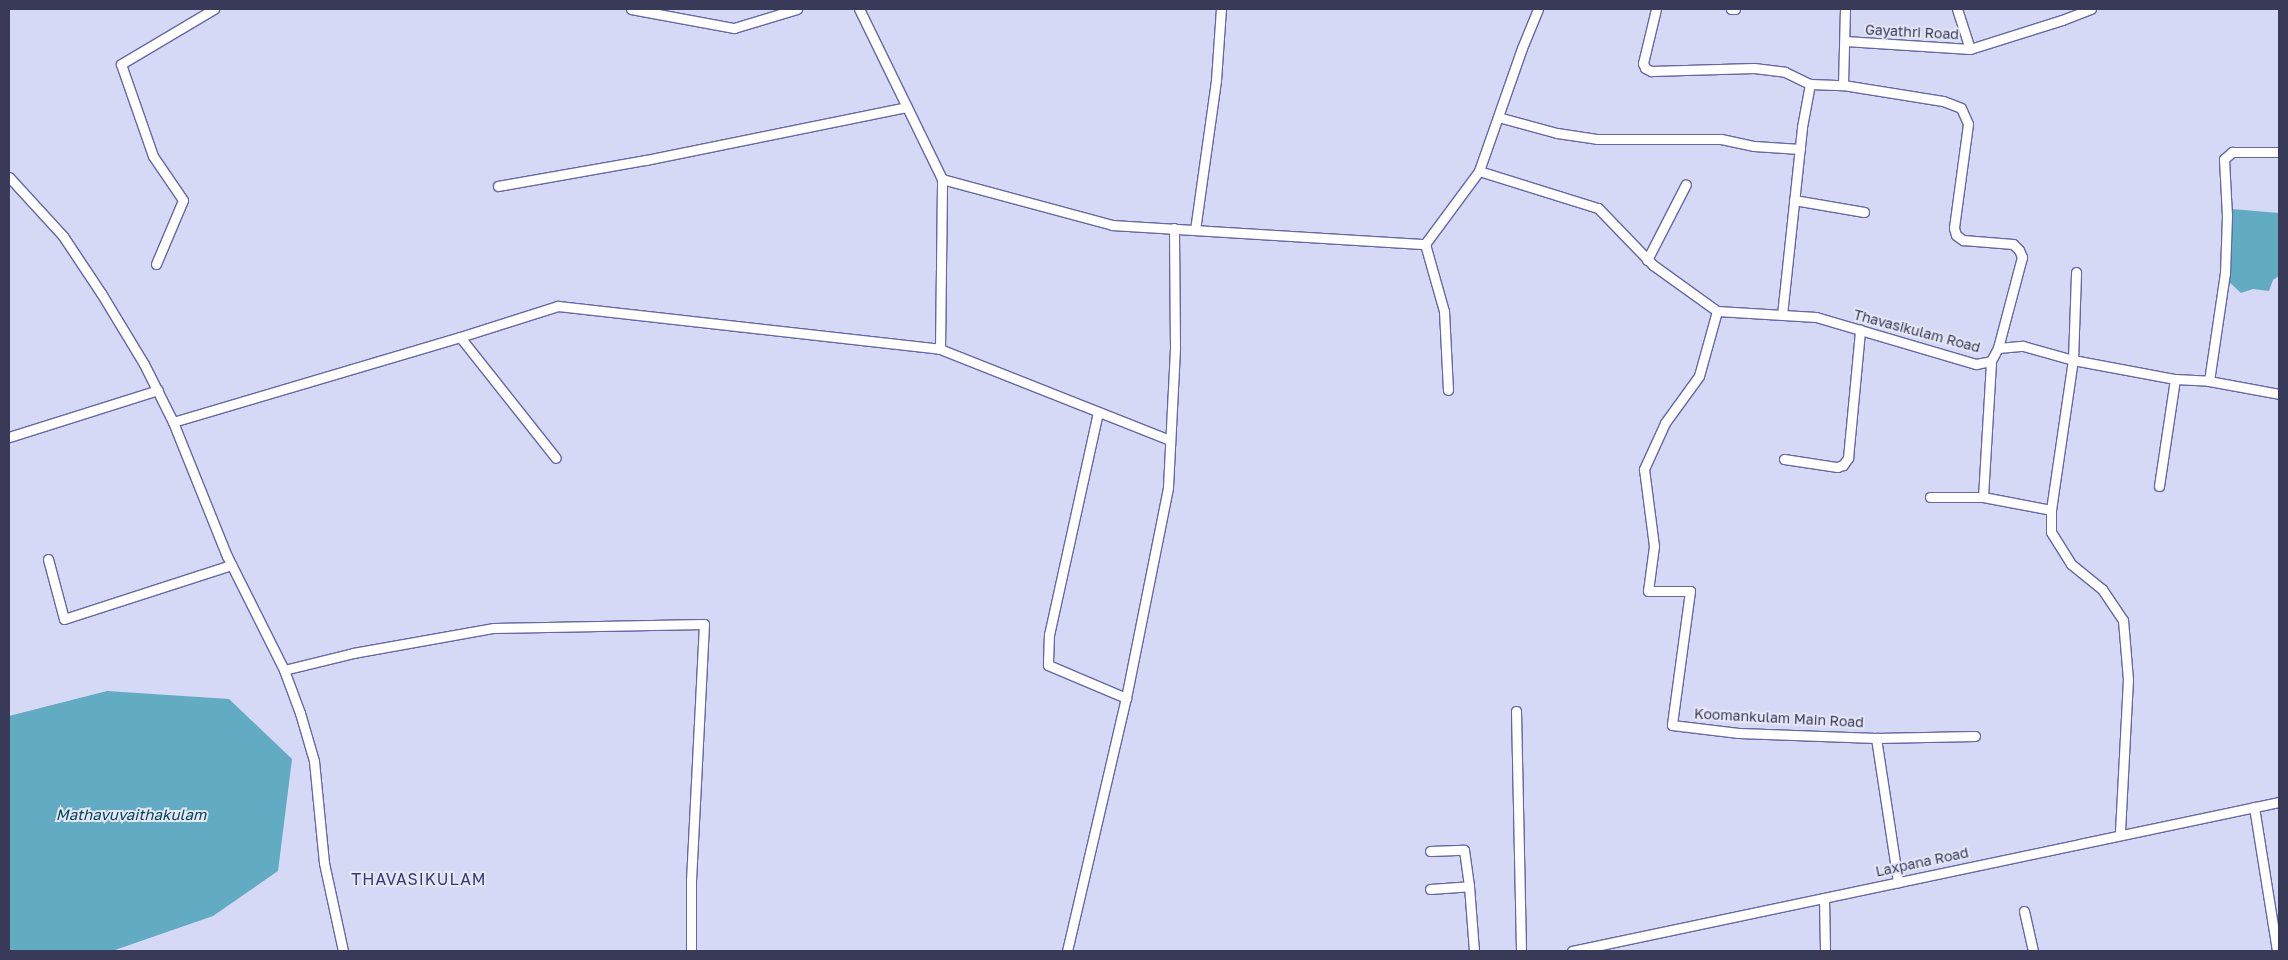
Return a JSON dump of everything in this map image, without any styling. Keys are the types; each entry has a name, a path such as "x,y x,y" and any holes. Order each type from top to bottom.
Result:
{"street":[{"path":"156,264 183,200 153,156 121,64 214,9"},
{"path":"631,9 734,28 797,9"},
{"path":"859,9 942,179 940,349"},
{"path":"1195,230 1216,80 1221,9"},
{"path":"1425,244 1479,171 1537,9"},
{"path":"1656,9 1643,63 1651,71 1754,68 1784,72 1810,84 1843,85 1943,102 1961,108 1968,124 1954,228 1956,235 1963,240 2014,244 2020,250 2022,257 1998,348"},
{"path":"1843,85 1845,9"},
{"path":"1957,9 1970,49"},
{"name":"Gayathri Road","path":"1845,42 1970,49 2091,9"},
{"path":"1782,315 1800,150 1810,84"},
{"path":"498,186 646,160 907,108"},
{"path":"1498,117 1557,133 1597,139 1721,139 1754,146 1800,150"},
{"path":"2209,381 2225,273 2227,216 2224,159 2232,152 2279,152"},
{"path":"1479,171 1598,208 1648,260 1717,311"},
{"path":"9,177 62,236 101,293 158,390 173,422 231,565 284,670 300,713 314,761 324,863 342,951"},
{"path":"942,179 1112,225 1425,244"},
{"path":"1648,260 1686,184"},
{"path":"1794,200 1864,212"},
{"path":"1067,951 1126,698 1168,487 1175,347 1174,228"},
{"path":"1425,244 1444,311 1448,390"},
{"path":"2076,272 2074,360 2051,510 2051,532 2071,564 2102,589 2122,620 2128,679 2120,834"},
{"path":"173,422 460,338 558,306 940,349 1170,440"},
{"name":"Thavasikulam Road","path":"1717,311 1816,317 1976,364 1991,361 1998,348 2023,346 2074,360 2175,379 2209,381 2279,394"},
{"name":"Koomankulam Main Road","path":"1717,311 1699,376 1665,424 1644,469 1654,546 1648,591 1690,591 1672,725 1738,732 1876,738 1975,736"},
{"path":"1784,459 1837,467 1843,465 1848,458 1860,330"},
{"path":"460,338 556,458"},
{"path":"1983,497 1991,361"},
{"path":"2159,486 2175,379"},
{"path":"9,437 158,390"},
{"path":"1098,412 1049,634 1048,665 1126,698"},
{"path":"1930,497 1983,497 2051,510"},
{"path":"48,559 64,619 231,565"},
{"path":"284,670 353,653 494,628 704,624 691,880 691,951"},
{"path":"1516,711 1521,951"},
{"path":"1876,738 1898,882"},
{"name":"Laxpana Road","path":"1572,951 2279,802"},
{"path":"2254,807 2277,951"},
{"path":"1430,851 1464,850 1474,951"},
{"path":"1430,889 1468,886"},
{"path":"1824,898 1825,951"},
{"path":"2024,911 2033,951"}],"water":[{"path":"2232,209 2279,213 2279,276 2273,280 2269,291 2253,289 2241,293 2227,280"},
{"name":"Mathavuvaithakulam","path":"107,691 229,699 292,759 278,871 213,916 112,951 9,951 9,716"}],"district":[{"name":"THAVASIKULAM","path":"419,879"}]}
